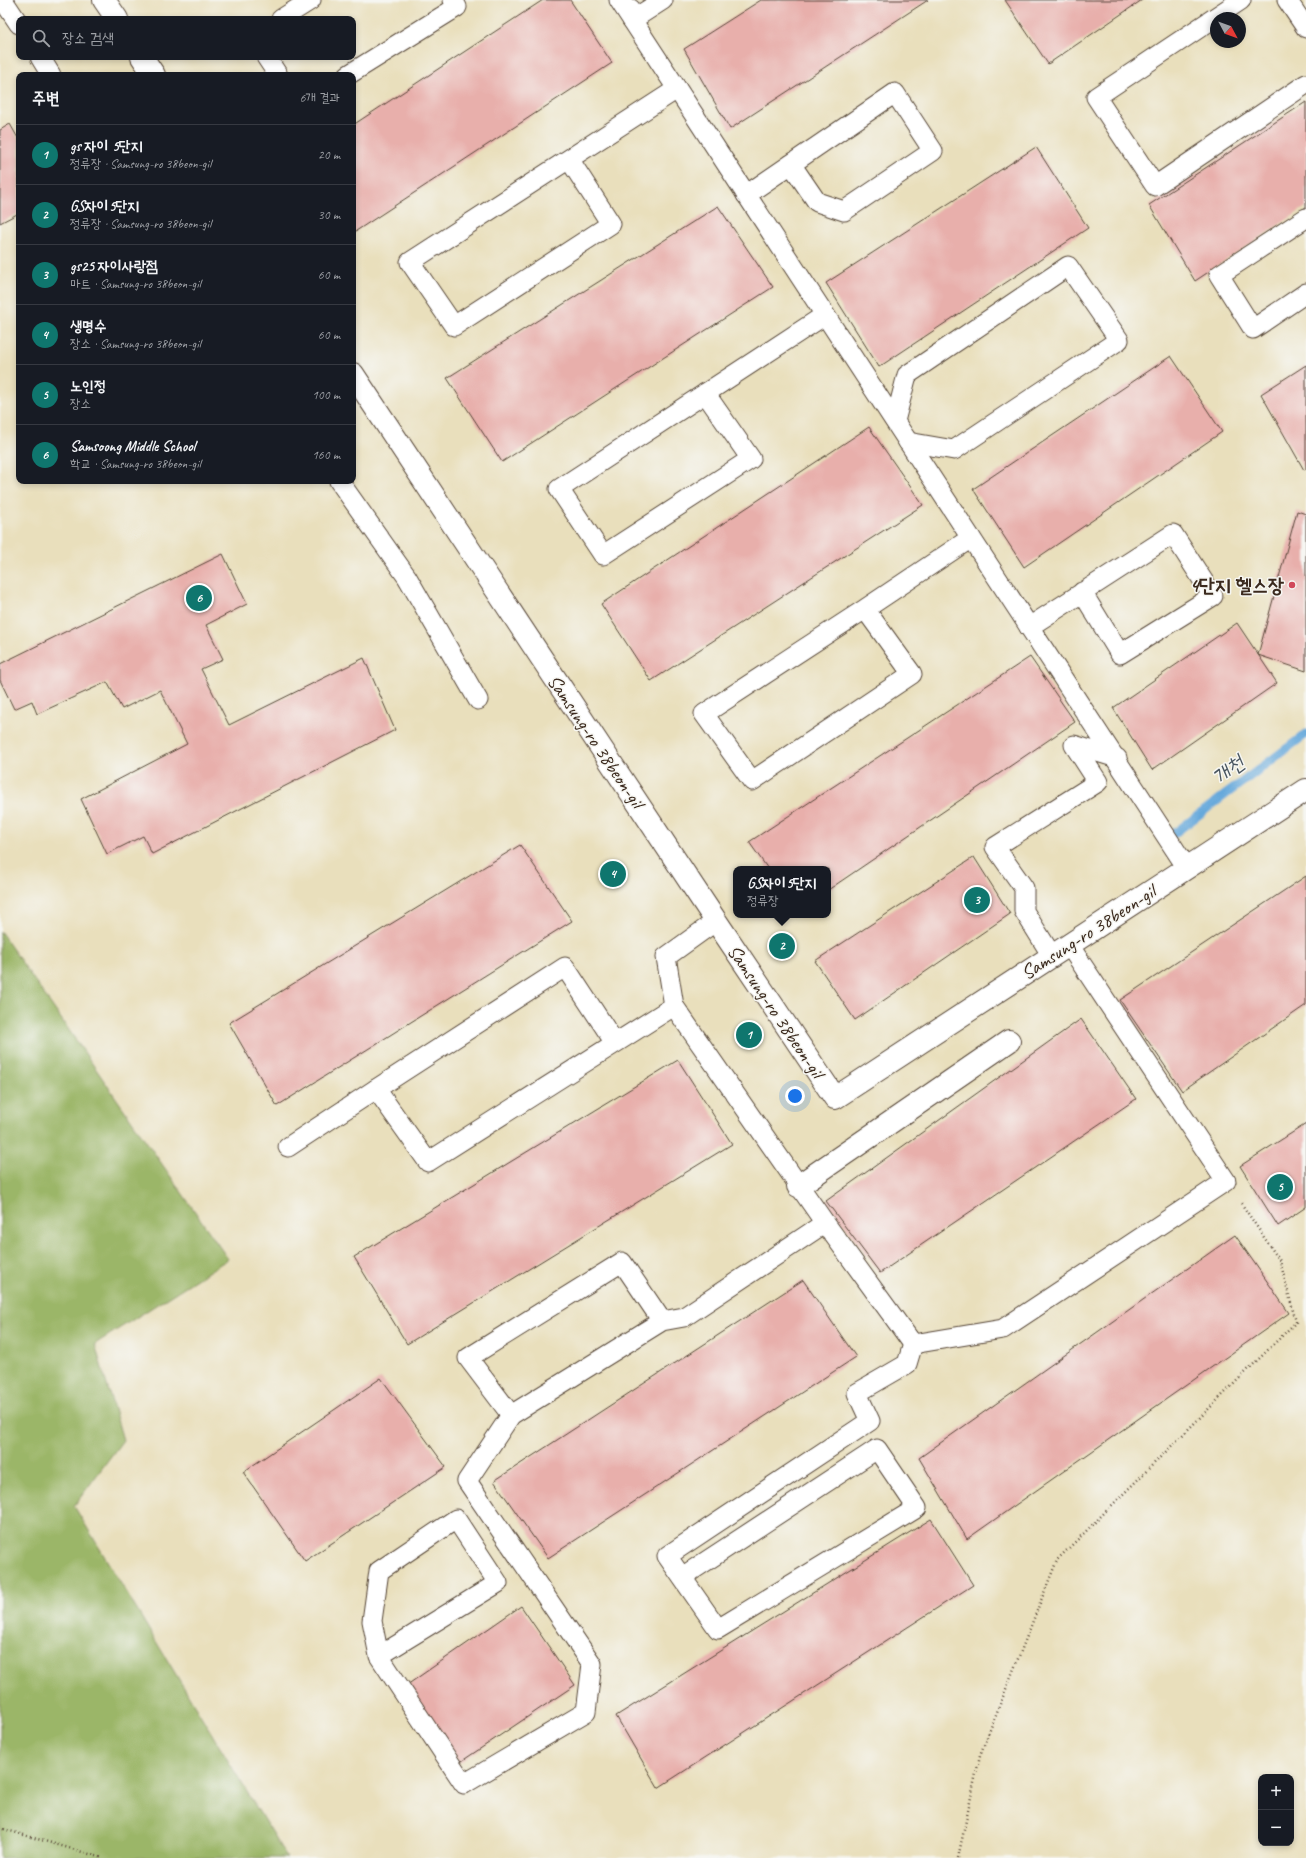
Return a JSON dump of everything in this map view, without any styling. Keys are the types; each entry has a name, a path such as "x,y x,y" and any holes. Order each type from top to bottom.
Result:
{"street":[{"path":"104,0 115,16"},
{"path":"144,60 152,72"},
{"name":"Samsung-ro 38beon-gil","path":"356,379 835,1098 1306,790"},
{"path":"798,1186 1009,1041"}],"lane":[{"path":"4,0 16,19"},
{"path":"286,16 311,0"},
{"path":"353,72 457,7 453,0"},
{"path":"619,0 1029,627 1117,758 1187,868"},
{"path":"630,0 632,20"},
{"path":"632,20 663,0"},
{"path":"1241,0 1096,97 1156,186 1306,84"},
{"path":"1287,0 1306,28"},
{"path":"42,60 49,72"},
{"path":"268,60 276,72"},
{"path":"569,159 611,224 454,326 410,262 677,89"},
{"path":"746,194 895,93 932,151 844,211 818,202 791,164"},
{"path":"1306,218 1219,275 1253,329 1306,293"},
{"path":"894,421 907,375 1068,266 1120,340 954,450 908,442"},
{"path":"705,393 751,459 603,555 559,489 705,393 825,315"},
{"path":"341,484 407,577 478,700"},
{"path":"1029,627 1082,592 1173,534 1213,596 1120,654 1082,592"},
{"path":"866,609 912,674 752,781 704,714 866,609 971,538"},
{"path":"913,1344 1003,1329 1226,1181 1061,950 1024,911 1024,888 995,848 1098,782 1074,745 1117,758"},
{"path":"716,921 666,957 674,1006 798,1186 913,1344"},
{"path":"288,1147 565,967 615,1043"},
{"path":"376,1089 428,1162 674,1006"},
{"path":"379,1656 498,1583 456,1519 379,1571 372,1621 379,1656 464,1784 586,1712 592,1664 467,1481 511,1414 662,1321 684,1317 825,1224"},
{"path":"511,1414 468,1358 622,1262 662,1321"},
{"path":"682,1577 877,1449 916,1508 718,1629 682,1577 668,1556 870,1422 857,1393 907,1364 913,1344"}],"path":[{"path":"958,1858 980,1755 1057,1560 1296,1322 1280,1261 1226,1181"},
{"path":"0,1828 103,1858"}],"green space":[{"path":"0,931 228,1259 95,1344 123,1440 74,1506 287,1858 0,1858"}],"building":[{"path":"543,0 570,0 612,63 356,231 356,123"},
{"path":"761,0 928,0 730,129 684,49"},
{"path":"1005,0 1142,0 1048,64"},
{"path":"1306,102 1306,207 1195,281 1149,205"},
{"path":"10,124 16,135 16,215 0,223 0,130"},
{"path":"1036,147 1088,228 879,367 826,283"},
{"path":"718,206 773,287 502,462 447,378"},
{"path":"1171,356 1222,432 1024,567 973,489"},
{"path":"1306,365 1306,469 1304,470 1261,394"},
{"path":"869,427 923,505 651,681 601,604"},
{"name":"4단지 헬스장","path":"1297,511 1306,514 1306,671 1258,655"},
{"path":"223,554 247,604 206,625 223,659 201,669 229,725 364,658 395,730 152,854 143,836 107,854 81,799 187,744 160,690 122,709 107,682 37,714 32,701 14,709 0,680 0,664"},
{"path":"1237,623 1277,683 1152,770 1113,708"},
{"path":"1030,657 1075,722 831,888 831,866 766,866 749,842"},
{"path":"520,845 572,921 277,1106 229,1023"},
{"path":"974,857 1010,914 855,1020 815,961"},
{"path":"1306,876 1306,1005 1182,1091 1120,1000"},
{"path":"1081,1019 1136,1099 880,1273 826,1201"},
{"path":"678,1060 732,1144 407,1344 354,1257"},
{"path":"1306,1124 1306,1207 1278,1226 1240,1166"},
{"path":"1235,1235 1289,1313 967,1539 919,1458"},
{"path":"803,1280 856,1357 548,1558 494,1481"},
{"path":"381,1378 446,1467 305,1561 243,1472"},
{"path":"931,1519 973,1585 658,1788 616,1716"},
{"path":"521,1606 575,1685 459,1763 407,1685"}],"waterway":[{"name":"개천","path":"1172,835 1306,734"}],"place":[{"name":"4단지 헬스장","path":"1292,585"},
{"name":"Samsoong Middle School","path":"199,598"},
{"name":"생명수","path":"613,874"},
{"name":"gs25 자이사랑점","path":"977,900"},
{"name":"GS자이5단지","path":"782,946"},
{"name":"gs 자이 5단지","path":"749,1035"},
{"name":"노인정","path":"1280,1187"}]}
